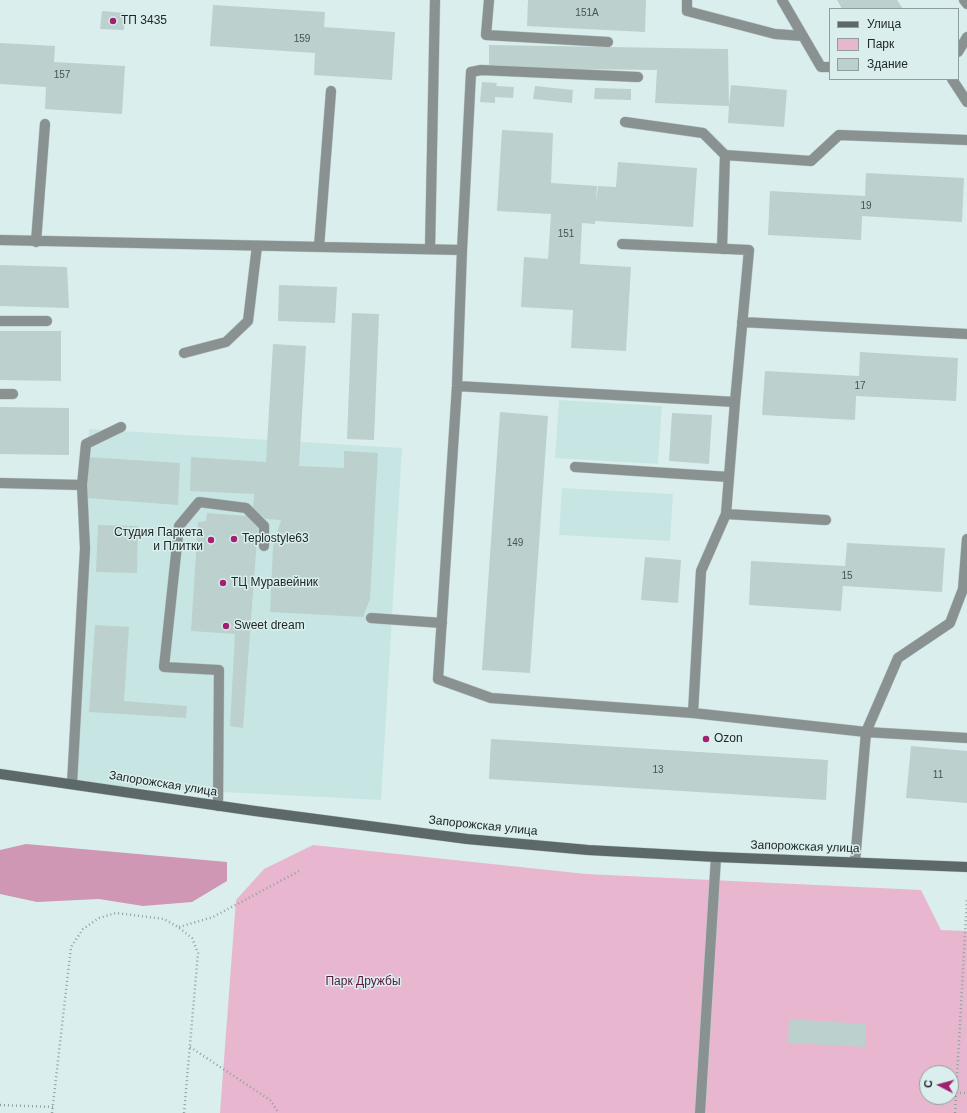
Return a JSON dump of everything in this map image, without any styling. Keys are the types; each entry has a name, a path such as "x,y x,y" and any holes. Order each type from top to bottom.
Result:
{"street":[{"name":"Запорожская улица","path":"0,774 218,806 467,839 588,850 716,857 967,867"}],"lane":[{"path":"430,249 435,0"},
{"path":"489,0 486,35 608,42"},
{"path":"687,0 687,11 775,34 803,36"},
{"path":"782,0 821,66 829,67"},
{"path":"964,0 967,4"},
{"path":"959,50 966,39"},
{"path":"638,78 481,70 471,72 457,386 438,679 491,698 693,712 866,732 967,738"},
{"path":"953,80 967,102"},
{"path":"319,247 331,90"},
{"path":"625,122 703,132 725,155 811,161 839,135 967,140"},
{"path":"36,242 45,124"},
{"path":"722,249 725,155"},
{"path":"0,240 36,242 462,250"},
{"path":"622,244 749,250 728,477 726,514 701,571 693,712"},
{"path":"184,353 226,342 248,321 256,246"},
{"path":"0,321 47,321"},
{"path":"742,322 967,334"},
{"path":"457,386 735,402"},
{"path":"0,394 13,394"},
{"path":"72,784 85,548 82,485 86,444 121,427"},
{"path":"574,467 728,477"},
{"path":"0,483 82,485"},
{"path":"218,806 219,670 164,667 179,526 199,502 246,508 264,526 264,546"},
{"path":"726,514 826,520"},
{"path":"856,862 866,732 898,658 950,623 965,589 967,540"},
{"path":"371,618 442,623"},
{"path":"700,1113 716,857"}],"path":[{"path":"178,927 213,917 302,870"},
{"path":"958,1065 967,899"},
{"path":"52,1113 70,947 83,929 99,918 116,913 164,919 178,927 192,938 198,953 184,1113"},
{"path":"190,1047 270,1100 279,1113"},
{"path":"0,1105 53,1107"}],"shaded area":[{"path":"559,400 662,406 658,464 555,458"},
{"path":"89,429 402,448 381,800 81,785 77,780 90,525 85,500"},
{"path":"562,488 673,494 670,541 559,535"},
{"path":"26,844 227,862 227,881 192,902 143,906 99,899 37,902 0,894 0,850"}],"green space":[{"name":"Парк Дружбы","path":"313,845 586,874 921,890 941,930 967,931 967,1113 220,1113 236,900 264,869"}],"building":[{"path":"528,0 646,0 645,32 527,26"},
{"path":"837,0 897,0 902,8 841,8"},
{"path":"213,5 325,12 324,27 395,32 392,80 314,75 315,53 210,46"},
{"name":"ТП 3435","path":"102,11 125,13 124,30 100,29"},
{"path":"0,43 55,46 54,62 125,66 122,114 45,109 46,87 0,84"},
{"path":"489,45 728,49 729,106 655,103 657,70 489,68"},
{"path":"482,82 497,83 496,86 514,87 513,98 495,97 495,103 480,102"},
{"path":"731,85 787,90 784,127 728,123"},
{"path":"535,86 573,90 572,103 533,99"},
{"path":"595,88 631,89 631,100 594,99"},
{"path":"502,130 553,133 551,183 597,186 596,203 598,186 616,187 618,162 697,168 693,227 595,221 595,224 582,223 580,264 631,267 626,351 571,348 573,310 521,307 524,257 548,259 551,214 497,211"},
{"path":"866,173 964,178 962,222 862,216 861,240 768,235 770,191 865,196"},
{"path":"0,265 67,267 69,308 0,306"},
{"path":"279,285 337,287 335,323 278,321"},
{"path":"352,313 379,314 374,440 347,439"},
{"path":"0,331 61,331 61,381 0,380"},
{"path":"273,344 306,346 299,466 344,468 344,451 378,453 370,599 363,617 270,612 273,547 281,520 266,519 253,509 254,494 190,491 191,457 266,462"},
{"path":"860,352 958,358 956,401 856,396 855,420 762,415 765,371 859,376"},
{"path":"0,407 69,408 69,455 0,454"},
{"path":"500,412 548,416 530,673 482,670"},
{"path":"672,413 712,415 709,464 669,461"},
{"path":"88,457 180,463 178,505 86,498"},
{"name":"ТЦ Муравейник","path":"207,513 246,516 258,526 243,728 230,726 235,634 191,631 198,522 206,521"},
{"path":"98,525 138,526 137,573 96,572"},
{"path":"847,543 945,548 942,592 843,586 841,611 749,605 751,561 845,566"},
{"path":"645,557 681,560 678,603 641,600"},
{"path":"95,625 129,627 124,701 187,706 186,718 89,712"},
{"path":"491,739 828,760 826,800 489,779"},
{"path":"911,746 967,751 967,803 906,798"},
{"path":"789,1019 866,1024 865,1047 788,1043"}],"place":[{"name":"ТП 3435","path":"113,21"},
{"name":"Teplostyle63","path":"234,539"},
{"name":"Студия Паркета и Плитки","path":"211,540"},
{"name":"ТЦ Муравейник","path":"223,583"},
{"name":"Sweet dream","path":"226,626"},
{"name":"Ozon","path":"706,739"}]}
